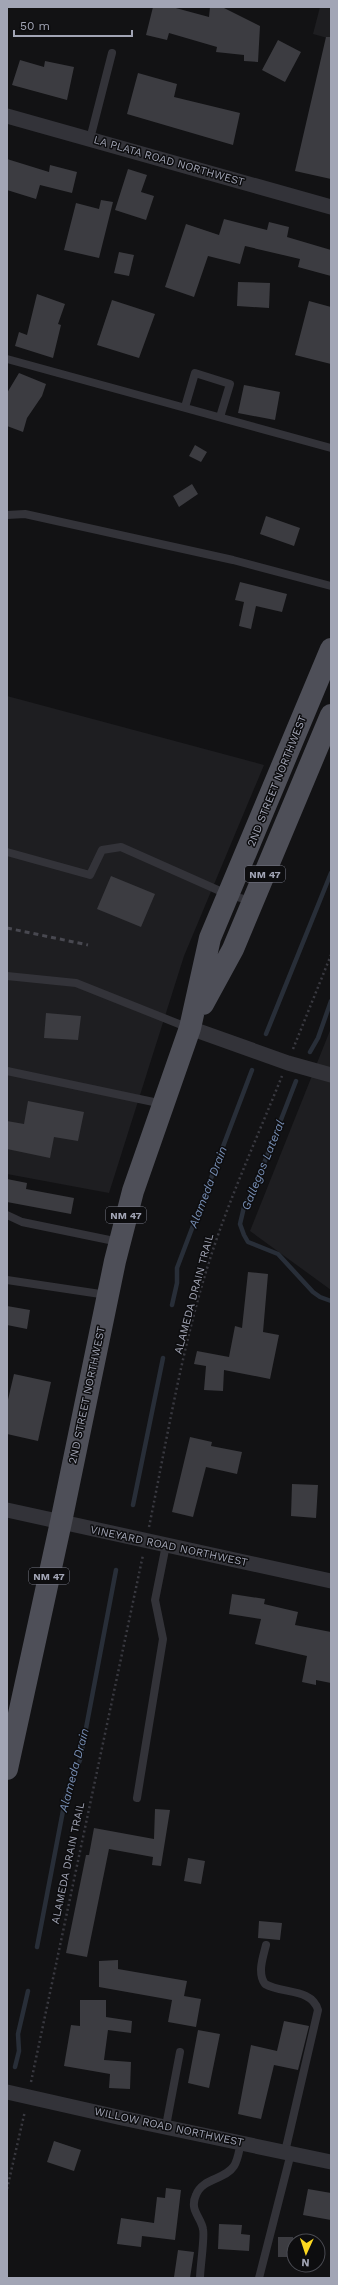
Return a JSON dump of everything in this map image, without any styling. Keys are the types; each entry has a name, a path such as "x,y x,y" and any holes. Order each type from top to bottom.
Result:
{"main road":[{"name":"2ND STREET NORTHWEST","path":"7,1769 61,1522 108,1295 133,1191 190,1028 210,938 331,649"},
{"name":"2ND STREET NORTHWEST","path":"190,1028 233,949 331,715"}],"street":[{"name":"LA PLATA ROAD NORTHWEST","path":"7,116 331,207"},
{"path":"190,1028 281,1060 331,1075"},
{"name":"VINEYARD ROAD NORTHWEST","path":"7,1510 331,1581"},
{"name":"WILLOW ROAD NORTHWEST","path":"7,2092 331,2162"}],"lane":[{"path":"90,139 112,53"},
{"path":"7,359 331,448"},
{"path":"185,407 195,373 230,384 220,417"},
{"path":"7,515 26,514 233,560 331,586"},
{"path":"7,852 90,875 102,850 121,847 228,895 253,902"},
{"path":"7,976 76,983 190,1028"},
{"path":"7,1072 163,1104"},
{"path":"7,1215 22,1222 120,1242"},
{"path":"7,1280 108,1295"},
{"path":"137,1798 163,1639 155,1600 166,1545"},
{"path":"259,2278 288,2153 318,2010 313,2000 307,1996 269,1986 263,1981 261,1969 266,1945"},
{"path":"166,2126 180,2052"},
{"path":"200,2278 203,2229 196,2215 194,2202 196,2194 201,2187 227,2173 235,2166 241,2143"}],"path":[{"path":"291,1053 331,955"},
{"name":"ALAMEDA DRAIN TRAIL","path":"148,1528 188,1343 209,1262 226,1212 283,1073"},
{"name":"ALAMEDA DRAIN TRAIL","path":"30,2084 143,1553"},
{"path":"7,2189 25,2109"}],"shaded area":[{"path":"320,7 331,7 331,39 313,34"},
{"path":"7,696 264,765 184,956 109,1193 7,1174"},
{"path":"331,1028 331,1290 250,1231"}],"building":[{"path":"153,7 172,7 209,17 210,7 222,7 260,26 258,62 244,61 244,55 216,52 217,47 169,33 167,40 146,35"},
{"path":"326,37 331,37 331,179 295,171"},
{"path":"278,40 301,52 285,82 262,70"},
{"path":"20,60 44,67 45,61 74,67 67,100 12,85"},
{"path":"138,73 177,84 174,97 240,113 233,145 127,114"},
{"path":"7,159 49,172 50,165 77,172 72,193 40,185 36,199 7,190"},
{"path":"128,169 147,175 141,192 154,196 146,220 115,210"},
{"path":"101,200 113,202 99,258 64,250 76,203 99,209"},
{"path":"224,219 267,230 269,222 289,227 287,237 331,250 331,276 298,267 300,259 245,246 240,264 208,256 194,297 165,287 186,224 219,235"},
{"path":"119,252 134,255 129,276 114,273"},
{"path":"238,282 270,283 269,308 237,306"},
{"path":"37,294 65,304 58,324 61,325 53,358 15,346 19,332 27,335"},
{"path":"112,300 155,314 139,358 97,345"},
{"path":"309,301 331,307 331,364 295,355"},
{"path":"19,373 46,384 42,396 27,418 23,432 7,426 7,393"},
{"path":"244,385 280,392 275,420 238,413"},
{"path":"195,445 207,452 201,462 189,456"},
{"path":"192,484 198,494 179,507 173,496"},
{"path":"266,516 300,528 294,546 260,534"},
{"path":"240,582 287,594 282,612 256,606 251,629 239,626 244,602 235,600"},
{"path":"111,876 155,894 141,927 97,909"},
{"path":"46,1013 81,1016 78,1040 44,1038"},
{"path":"28,1101 84,1112 78,1141 54,1137 50,1158 7,1149 7,1121 24,1124"},
{"path":"7,1179 27,1183 26,1189 74,1198 71,1214 7,1202"},
{"path":"248,1272 268,1274 263,1332 279,1335 270,1379 224,1370 223,1391 204,1390 206,1366 194,1364 197,1351 229,1357 235,1326 242,1328"},
{"path":"7,1306 30,1310 27,1329 7,1325"},
{"path":"14,1374 51,1382 38,1441 7,1434 7,1404"},
{"path":"190,1437 212,1442 211,1446 242,1452 237,1474 206,1467 193,1517 172,1512"},
{"path":"292,1484 318,1485 316,1518 291,1516"},
{"path":"232,1594 265,1599 264,1604 298,1612 295,1625 331,1632 331,1683 316,1680 316,1685 302,1682 307,1656 255,1644 261,1619 229,1614"},
{"path":"155,1809 170,1810 161,1866 152,1865 153,1857 109,1849 87,1957 66,1953 86,1855 89,1855 94,1828 154,1839"},
{"path":"188,1858 205,1861 201,1884 184,1881"},
{"path":"259,1921 282,1923 280,1940 258,1938"},
{"path":"118,1960 118,1969 187,1981 184,1996 201,1999 196,2027 168,2022 172,2000 99,1987 99,1961"},
{"path":"80,2000 106,2000 106,2017 132,2021 131,2033 108,2030 104,2060 131,2062 130,2089 109,2088 110,2074 64,2066 71,2025 80,2026"},
{"path":"284,2021 309,2026 298,2070 274,2065 261,2119 238,2114 251,2045 277,2051"},
{"path":"198,2030 220,2034 209,2088 188,2083"},
{"path":"54,2141 81,2150 74,2171 47,2162"},
{"path":"166,2188 181,2190 175,2240 142,2236 141,2247 117,2244 121,2218 154,2223 157,2197 165,2198"},
{"path":"308,2189 331,2193 331,2220 303,2215"},
{"path":"219,2224 242,2225 241,2234 250,2235 249,2251 218,2249"},
{"path":"278,2237 286,2237 286,2257 278,2257"},
{"path":"178,2250 194,2252 190,2278 174,2277"}],"waterway":[{"name":"Alameda Drain","path":"266,1034 331,873"},
{"name":"Gallegos Lateral","path":"310,1052 318,1038 331,1001"},
{"name":"Alameda Drain","path":"172,1305 177,1283 177,1268 252,1070"},
{"name":"Gallegos Lateral","path":"296,1081 256,1184 244,1207 240,1224 248,1242 278,1254 313,1292 320,1297 331,1301"},
{"name":"Alameda Drain","path":"133,1505 163,1358"},
{"name":"Alameda Drain","path":"37,1947 66,1795 80,1760 116,1570"},
{"name":"Alameda Drain","path":"15,2067 19,2051 18,2034 28,1991"}],"railway":[{"path":"7,928 88,945"}]}
